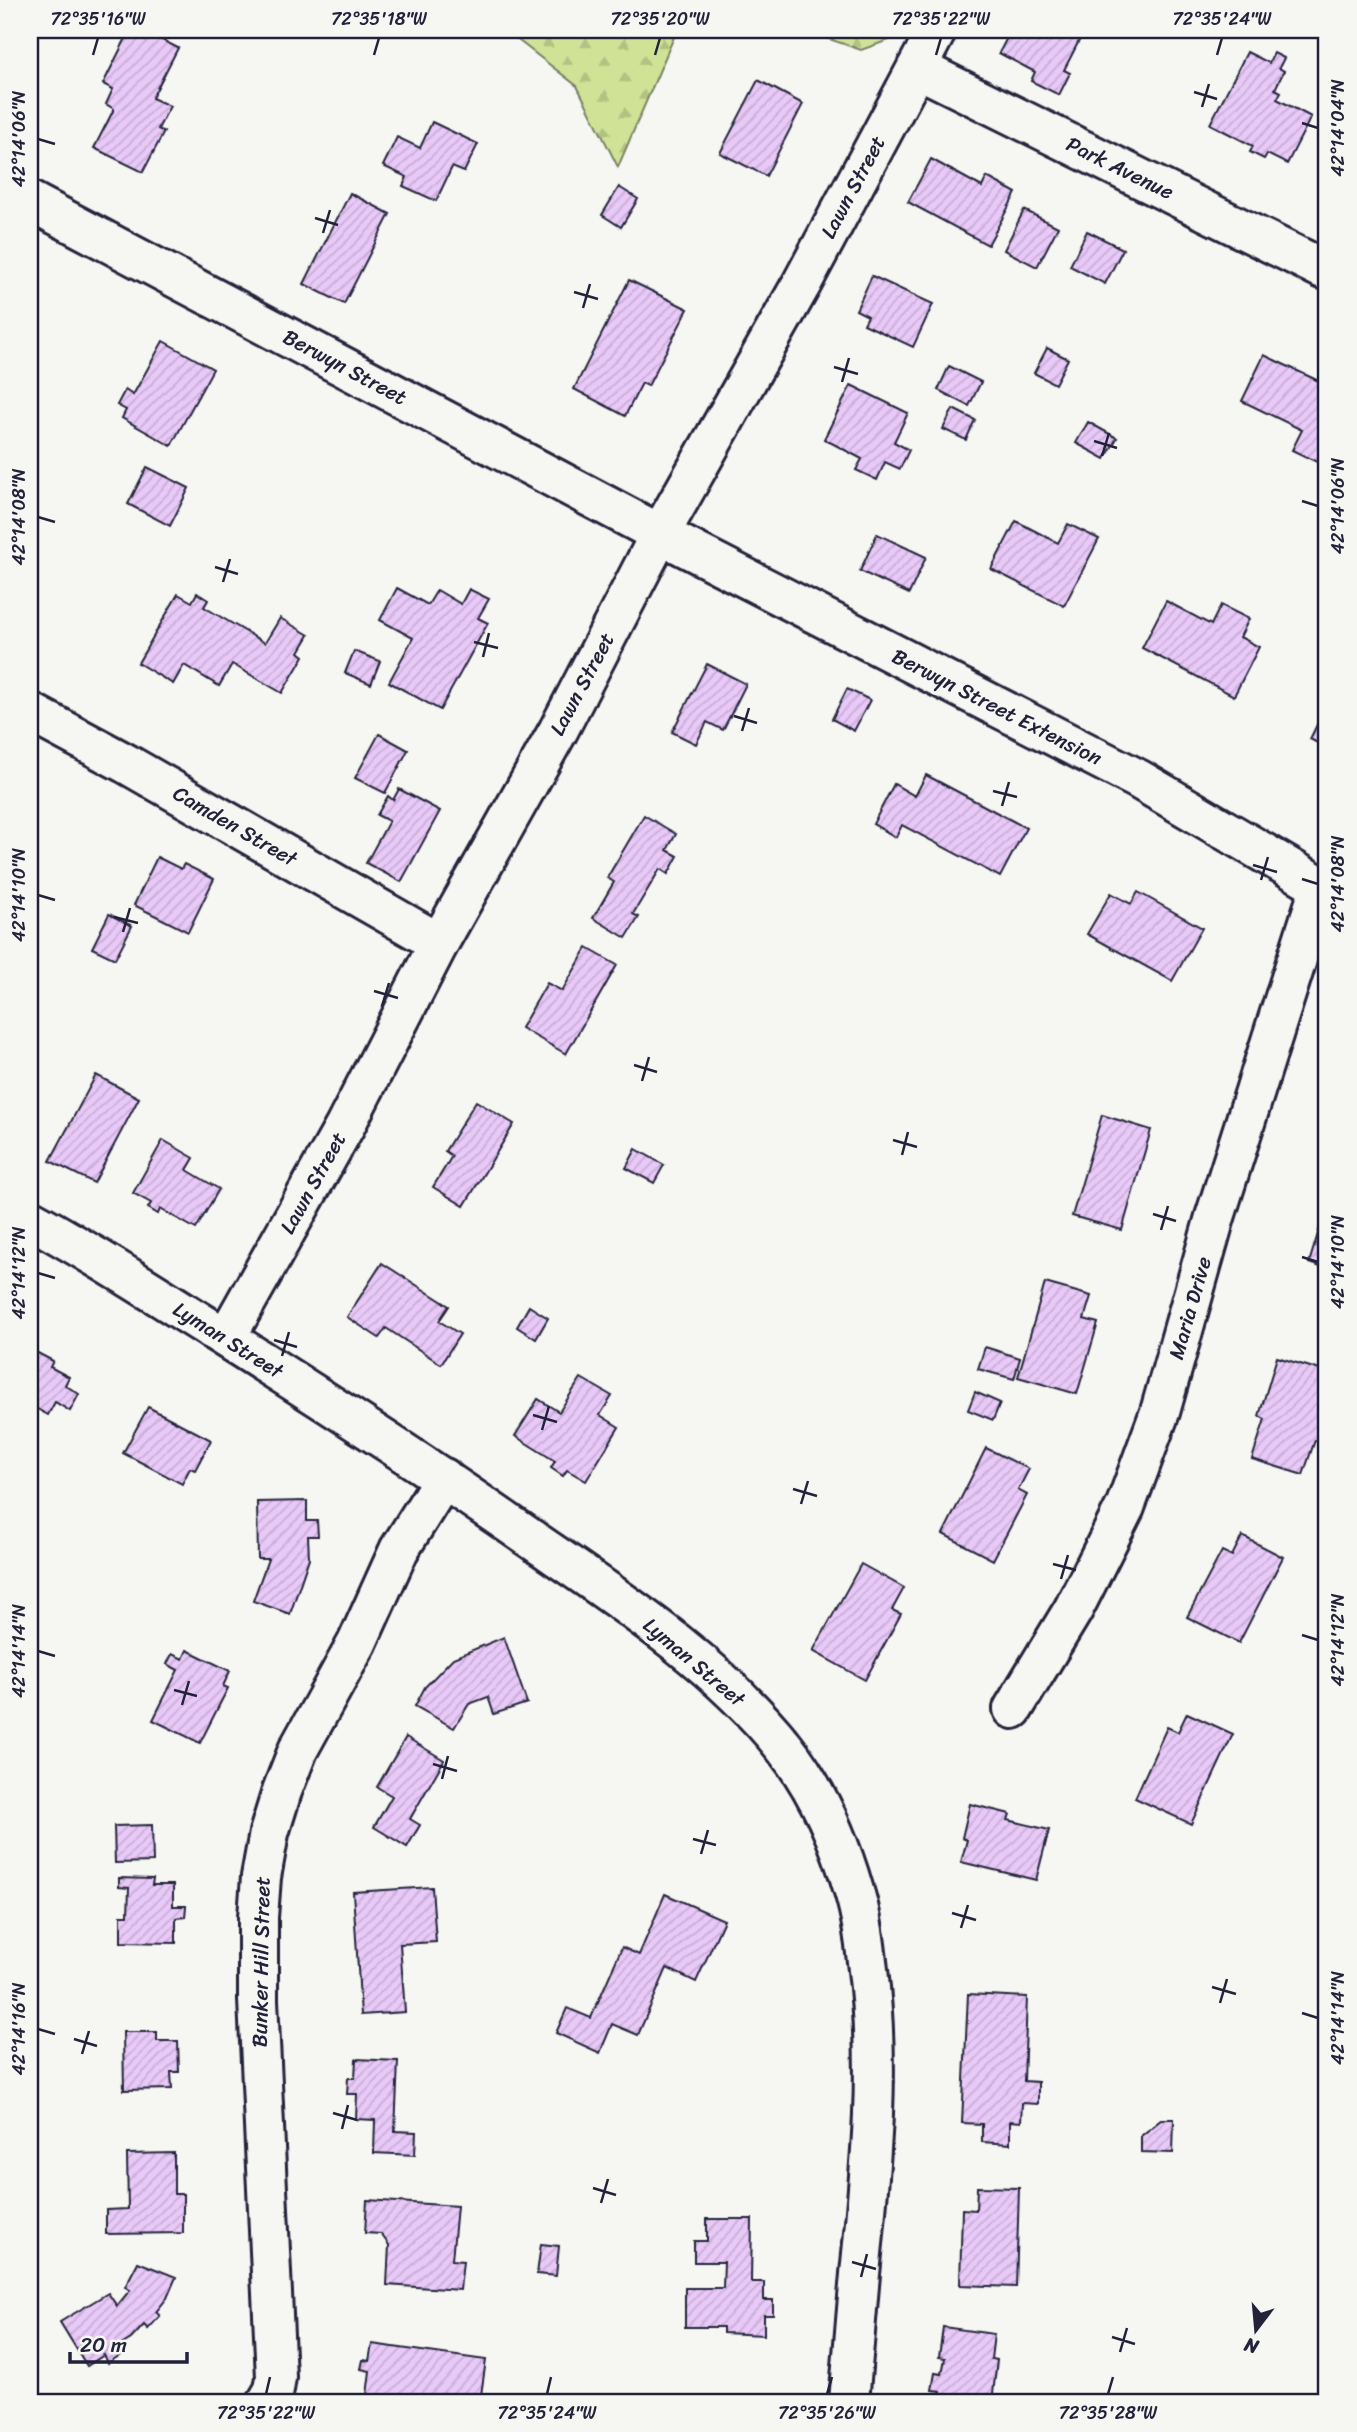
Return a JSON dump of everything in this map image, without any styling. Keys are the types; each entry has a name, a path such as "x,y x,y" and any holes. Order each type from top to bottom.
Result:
{"street":[{"name":"Lawn Street","path":"226,1338 345,1126 439,943 558,731 660,534 801,285 937,30"},
{"name":"Park Avenue","path":"917,68 1323,269"},
{"name":"Berwyn Street","path":"30,201 660,534"},
{"name":"Berwyn Street Extension","path":"660,534 1138,779 1324,888"},
{"name":"Camden Street","path":"30,712 125,763 439,943"},
{"name":"Maria Drive","path":"1013,1709 1073,1610 1125,1507 1160,1412 1215,1217 1324,888"},
{"name":"Lyman Street","path":"30,1219 226,1338 444,1478 679,1644 751,1710 785,1748 813,1789 830,1822 854,1892 872,1998 875,2042 874,2130 849,2402"},
{"name":"Bunker Hill Street","path":"267,2402 274,2390 276,2377 258,2000 258,1917 261,1877 269,1833 298,1750 357,1643 400,1550 444,1478"}],"green space":[{"path":"505,30 677,30 618,167 577,86"},
{"path":"803,30 873,30 889,40 861,50"}],"building":[{"path":"130,30 142,30 178,48 152,98 170,106 158,129 164,132 143,172 94,148 114,109 106,104 113,89 103,84"},
{"path":"1011,30 1076,30 1083,33 1064,70 1070,73 1059,95 1031,81 1035,72 999,53"},
{"path":"1247,52 1269,63 1274,53 1284,58 1279,68 1284,71 1275,89 1281,92 1277,99 1311,117 1287,164 1267,154 1264,159 1250,152 1253,146 1210,124"},
{"path":"758,80 803,104 766,176 720,153"},
{"path":"432,122 478,144 464,172 452,167 436,201 403,186 407,177 383,166 397,137 420,148"},
{"path":"931,159 982,187 987,177 1016,193 988,245 908,202"},
{"path":"619,187 638,199 621,227 602,215"},
{"path":"350,193 390,214 344,304 304,284"},
{"path":"1024,210 1058,227 1037,267 1004,250"},
{"path":"1087,231 1123,249 1105,284 1070,266"},
{"path":"872,276 933,304 913,347 864,324 868,316 856,310"},
{"path":"629,280 688,309 648,386 642,383 625,416 574,389"},
{"path":"163,341 213,369 171,446 122,418 126,410 117,405 125,390 133,395"},
{"path":"1047,348 1068,359 1055,384 1034,373"},
{"path":"1264,355 1327,385 1325,466 1292,450 1302,430 1242,401"},
{"path":"949,366 981,382 969,406 938,390"},
{"path":"851,385 908,413 894,442 909,450 900,469 885,462 877,480 856,470 862,459 824,439"},
{"path":"953,409 975,420 966,440 943,429"},
{"path":"1088,422 1117,438 1105,459 1076,443"},
{"path":"147,467 189,488 170,526 128,504"},
{"path":"1016,521 1058,543 1068,524 1099,539 1064,606 991,569"},
{"path":"877,534 926,557 909,594 860,571"},
{"path":"397,588 428,605 437,590 461,604 469,589 489,599 478,618 488,623 440,710 389,682 413,638 380,620"},
{"path":"197,593 208,600 204,607 265,643 280,618 309,635 299,652 304,656 282,693 232,664 219,686 184,665 173,684 138,663 178,594 192,602"},
{"path":"1166,601 1211,625 1221,605 1249,619 1240,637 1259,647 1234,696 1142,648"},
{"path":"354,651 380,661 371,684 345,673"},
{"path":"707,664 746,684 723,730 707,722 696,744 672,732"},
{"path":"847,689 870,700 854,731 832,719"},
{"path":"1327,704 1327,748 1310,739"},
{"path":"379,734 408,750 385,793 355,778"},
{"path":"926,775 1026,828 1000,877 902,825 896,837 873,824 894,784 915,796"},
{"path":"399,789 440,811 401,882 366,863 389,821 377,815 388,796 393,800"},
{"path":"644,815 676,834 667,850 678,856 668,874 660,869 633,914 639,917 626,938 593,918 614,882 607,878"},
{"path":"157,857 181,869 184,864 214,879 188,932 134,905"},
{"path":"1138,892 1202,928 1172,981 1087,934 1111,893 1131,904"},
{"path":"109,914 132,926 115,959 92,948"},
{"path":"587,948 617,965 566,1054 521,1028 547,983 562,991"},
{"path":"96,1075 139,1098 94,1183 50,1161"},
{"path":"476,1101 514,1124 464,1206 433,1187 452,1156 445,1151"},
{"path":"1102,1115 1151,1130 1122,1230 1072,1216"},
{"path":"163,1140 194,1158 187,1170 219,1189 196,1229 160,1209 158,1214 148,1208 151,1203 133,1193"},
{"path":"636,1149 664,1165 654,1183 626,1168"},
{"path":"1327,1204 1327,1269 1309,1263"},
{"path":"382,1263 449,1306 439,1321 460,1334 441,1364 386,1328 379,1338 347,1317"},
{"path":"1045,1283 1091,1296 1084,1319 1098,1323 1077,1394 1018,1377"},
{"path":"529,1306 548,1318 536,1339 517,1327"},
{"path":"985,1347 1020,1358 1014,1379 978,1369"},
{"path":"30,1349 53,1361 50,1367 69,1377 65,1385 79,1394 70,1411 55,1402 48,1415 30,1405"},
{"path":"1277,1357 1327,1372 1327,1398 1323,1412 1327,1413 1327,1444 1315,1440 1303,1475 1252,1459 1265,1419 1259,1416"},
{"path":"581,1378 612,1396 600,1415 619,1427 586,1481 567,1470 563,1476 551,1468 555,1461 515,1436 538,1399 559,1412"},
{"path":"975,1392 1000,1403 993,1420 968,1410"},
{"path":"148,1407 211,1440 195,1470 190,1468 182,1484 123,1453"},
{"path":"986,1448 1029,1469 1018,1490 1027,1495 993,1560 943,1534"},
{"path":"307,1501 307,1521 317,1521 318,1536 308,1536 309,1558 290,1614 253,1601 268,1559 258,1559 257,1502"},
{"path":"1242,1536 1283,1557 1239,1643 1187,1617 1222,1551 1232,1556"},
{"path":"861,1564 904,1588 892,1610 901,1614 865,1680 813,1651"},
{"path":"504,1637 527,1703 494,1714 488,1697 469,1704 454,1728 415,1706 425,1687 453,1658"},
{"path":"187,1650 230,1671 223,1686 228,1688 200,1743 153,1720 178,1670 167,1664 172,1654 183,1659"},
{"path":"1187,1713 1233,1734 1191,1824 1135,1798 1167,1727 1178,1732"},
{"path":"406,1737 444,1760 410,1819 420,1825 407,1847 374,1827 392,1796 377,1787"},
{"path":"970,1804 1010,1814 1008,1820 1049,1830 1036,1880 961,1862 967,1840 962,1838"},
{"path":"152,1825 153,1862 115,1863 114,1826"},
{"path":"119,1878 153,1879 152,1885 173,1885 173,1906 186,1906 185,1917 176,1918 176,1943 121,1942 121,1915 128,1915 129,1888 119,1887"},
{"path":"432,1887 436,1942 400,1944 405,2012 361,2015 353,1892"},
{"path":"665,1894 724,1920 696,1982 667,1968 638,2035 612,2024 600,2053 556,2033 567,2008 591,2018 622,1947 639,1955"},
{"path":"968,1994 1027,1997 1024,2081 1038,2082 1038,2104 1022,2103 1021,2122 1010,2121 1010,2144 982,2142 982,2124 962,2123"},
{"path":"123,2032 157,2032 157,2041 178,2041 179,2072 171,2072 172,2089 124,2090"},
{"path":"356,2059 398,2061 395,2131 416,2132 415,2155 374,2153 375,2120 356,2119 357,2094 347,2094 348,2078 355,2078"},
{"path":"1162,2119 1174,2119 1173,2153 1141,2152 1141,2136"},
{"path":"174,2153 174,2194 183,2194 183,2233 106,2234 106,2210 128,2209 127,2154"},
{"path":"977,2187 1019,2188 1016,2287 960,2285 962,2209 976,2210"},
{"path":"367,2200 457,2206 452,2260 463,2261 460,2290 387,2285 389,2245 381,2234 365,2233"},
{"path":"707,2219 752,2219 751,2282 764,2282 764,2300 773,2300 773,2315 764,2315 764,2335 723,2333 723,2327 685,2327 685,2288 723,2288 724,2262 694,2262 694,2241 707,2241"},
{"path":"541,2244 559,2246 556,2276 537,2274"},
{"path":"138,2262 176,2277 167,2298 156,2312 160,2316 148,2329 144,2325 131,2339 118,2347 122,2354 108,2363 104,2355 87,2366 60,2322 108,2293 117,2306 130,2290 125,2287"},
{"path":"943,2327 994,2334 991,2359 997,2360 992,2402 939,2402 941,2391 932,2390 935,2373 942,2374 945,2358 939,2357"},
{"path":"372,2344 486,2360 481,2395 467,2394 466,2402 418,2402 367,2395 370,2371 361,2369 363,2360 369,2361"}]}
